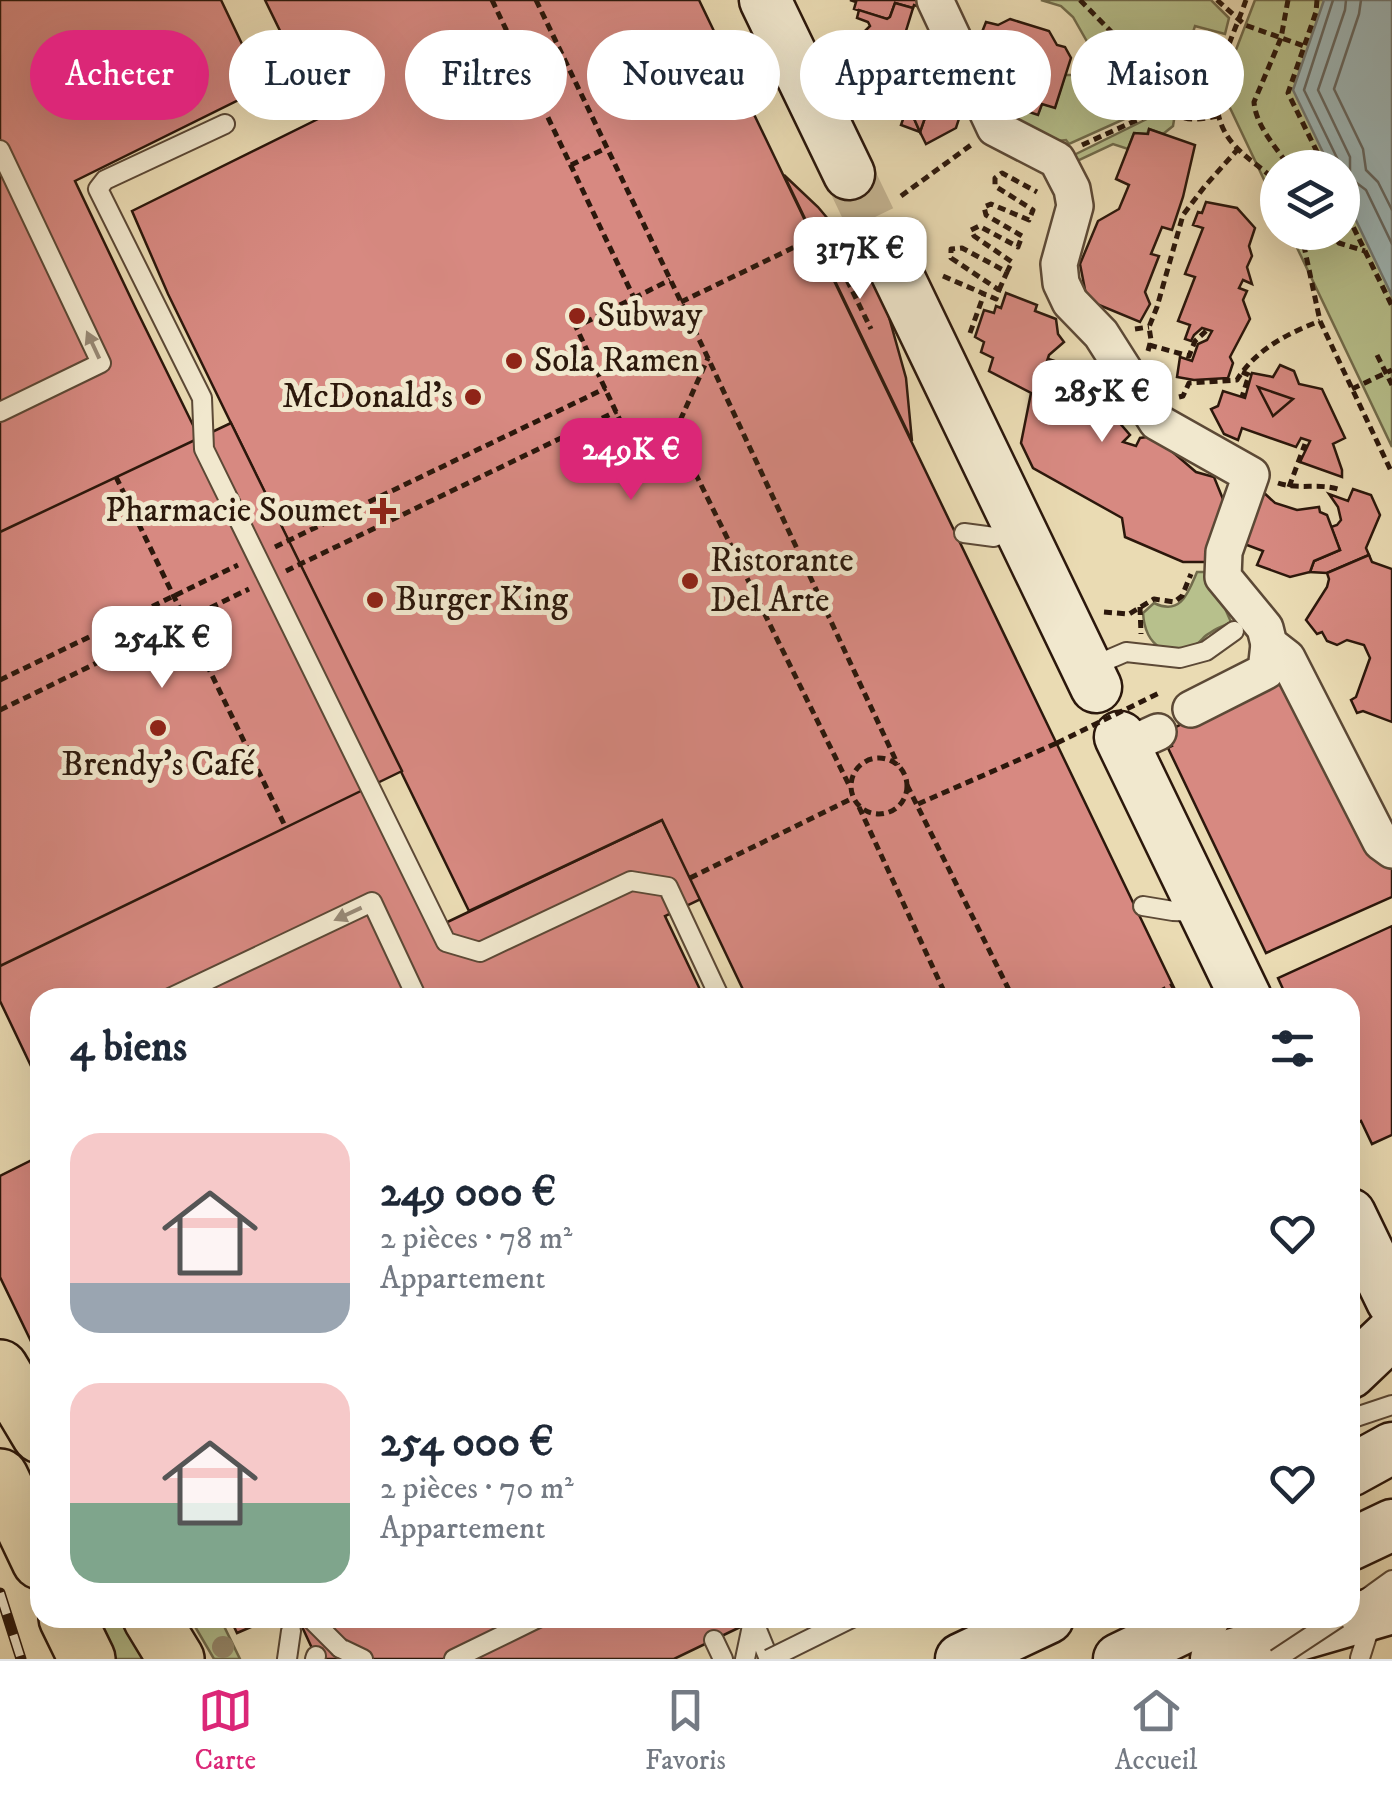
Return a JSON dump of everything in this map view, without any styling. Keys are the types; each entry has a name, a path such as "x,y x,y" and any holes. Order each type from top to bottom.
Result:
{"highway":[{"path":"0,1368 30,1418"},
{"path":"0,1477 30,1540"},
{"path":"72,1628 87,1659"},
{"path":"157,1628 176,1659"}],"street":[{"path":"765,0 849,174"},
{"path":"935,0 995,128 1057,160 1072,189 1075,206 1059,264 1061,284 1070,302 1101,334 1157,422 1251,475 1224,552 1223,577 1265,628 1269,644 1266,670 1176,701"},
{"path":"886,251 1092,678"},
{"path":"1269,644 1287,658 1381,842 1392,850"},
{"path":"1135,738 1237,988"},
{"path":"1360,1235 1392,1301"},
{"path":"1360,1363 1392,1333"},
{"path":"1360,1466 1392,1448"},
{"path":"1360,1540 1392,1524"},
{"path":"950,1659 977,1628"},
{"path":"960,1659 1027,1628"},
{"path":"1120,1659 1184,1628"},
{"path":"1216,1659 1321,1628"}],"lane":[{"path":"780,64 793,58"},
{"path":"225,124 105,180 98,189 202,398 204,449 446,942 480,952 631,881 668,887 715,988"},
{"path":"0,150 102,363 0,412"},
{"path":"964,534 994,537 1019,527"},
{"path":"1092,678 1126,652 1180,658 1206,651 1234,631"},
{"path":"191,988 372,902 412,988"},
{"path":"1142,906 1205,912"},
{"path":"1360,1415 1392,1404"},
{"path":"320,1628 340,1648 363,1659"},
{"path":"454,1659 518,1628"},
{"path":"745,1659 751,1628"},
{"path":"756,1628 769,1659 832,1628"},
{"path":"1276,1659 1339,1628"},
{"path":"287,1659 292,1631"}],"path":[{"path":"492,0 634,298"},
{"path":"536,0 917,805 1009,988"},
{"path":"1080,0 1109,30"},
{"path":"1217,0 1245,25 1304,46"},
{"path":"1236,30 1246,0"},
{"path":"1278,150 1255,113 1254,102 1281,38 1288,0"},
{"path":"1315,150 1288,93 1317,0"},
{"path":"1088,142 1137,120"},
{"path":"1219,120 1223,132 1238,150 1260,165"},
{"path":"901,196 995,128"},
{"path":"571,165 606,148"},
{"path":"1152,322 1183,215 1238,150"},
{"path":"937,273 996,299 1022,236 986,215 984,207 991,204 1029,220 1033,210 995,186 995,178 1002,174 1039,193 1044,184"},
{"path":"1012,262 971,230 979,226 1018,247"},
{"path":"824,233 871,329"},
{"path":"680,302 812,238"},
{"path":"1360,240 1392,306"},
{"path":"999,290 951,258 951,250 962,248 1007,272"},
{"path":"1305,250 1320,321 1392,473"},
{"path":"1360,250 1366,252"},
{"path":"670,280 576,327 635,452 674,432 708,358"},
{"path":"969,336 984,294"},
{"path":"1183,396 1188,382 1237,380 1247,364 1290,333 1320,321"},
{"path":"1150,345 1189,356 1195,341 1206,331"},
{"path":"1378,355 1389,371 1392,385"},
{"path":"1048,360 1067,373 1065,396"},
{"path":"1067,373 1090,365"},
{"path":"1352,389 1389,371"},
{"path":"1242,372 1248,375 1242,397"},
{"path":"0,680 606,388"},
{"path":"0,710 617,411"},
{"path":"674,432 860,807 942,988"},
{"path":"1289,487 1305,444"},
{"path":"1251,475 1289,487 1323,484 1338,489"},
{"path":"116,478 285,826"},
{"path":"1114,614 1129,614 1154,599 1174,602 1182,596 1196,562"},
{"path":"1140,607 1142,636"},
{"path":"917,805 1057,743 1176,701"},
{"path":"850,787 862,762 880,757 898,765"},
{"path":"860,807 876,814 894,809 902,802 907,784"},
{"path":"690,878 853,798"},
{"path":"1167,988 1173,985"}],"green space":[{"path":"1041,0 1211,0 1229,18 1226,30 1195,26 1194,30 1080,30 1061,6"},
{"path":"1255,0 1392,0 1392,447 1298,250 1360,250 1360,150 1260,150 1260,171 1236,120 1244,120 1244,30"},
{"path":"1065,75 1071,75 1071,120 1122,120 1069,144 1066,140 1048,142 1022,130 1012,120 1051,120 1051,106 1055,107"},
{"path":"1145,120 1174,120 1163,134 1149,129 1147,134 1134,133 1128,149 1113,144 1073,163 1074,155"},
{"path":"1197,572 1209,572 1231,622 1187,649 1160,648 1148,634 1143,613 1154,603 1171,607 1177,604 1187,594"},
{"path":"97,1628 140,1628 159,1659 112,1659"},
{"path":"196,1628 225,1628 240,1659 214,1659"}],"water":[{"path":"1324,0 1392,0 1392,296 1360,229 1360,150 1322,150 1293,90"}],"building":[{"path":"0,0 221,0 235,30 229,30 229,105 209,115 209,30 30,30 30,120 198,120 75,181 439,926 662,820 701,899 665,916 699,988 30,988 30,1064 0,1001"},
{"path":"265,0 699,0 713,30 587,30 587,120 757,120 1174,988 742,988 662,820 469,911 168,294 132,211 316,120 385,120 385,30 280,30"},
{"path":"850,0 926,0 932,11 895,3 887,19 854,9 856,2"},
{"path":"895,3 913,8 906,30 866,30 868,22 857,18 859,10 890,17"},
{"path":"1010,19 1046,30 983,30 986,22 998,25"},
{"path":"1051,34 1071,58 1055,108 1051,107"},
{"path":"903,120 915,120 920,132 901,125"},
{"path":"924,120 959,120 956,128 926,144 920,132"},
{"path":"1149,129 1195,145 1172,230 1162,227 1151,254 1159,256 1145,292 1150,304 1140,322 1087,300 1080,264 1098,221 1119,209 1129,185 1116,179 1134,133 1148,134"},
{"path":"784,175 844,238 887,310 906,378 912,441"},
{"path":"1206,202 1237,208 1255,228 1247,267 1252,284 1243,280 1239,288 1247,291 1243,300 1250,319 1230,357 1233,363 1228,378 1194,380 1177,377 1180,357 1192,361 1198,344 1207,340 1212,331 1202,328 1191,341 1185,339 1190,325 1178,321 1195,277 1185,274 1203,228 1193,225"},
{"path":"1006,293 1037,305 1035,311 1056,319 1058,334 1064,342 1049,355 1044,370 1054,372 1055,398 1072,402 1073,388 1086,384 1130,435 1123,442 1136,446 1140,438 1154,436 1196,472 1214,477 1229,514 1214,562 1183,562 1125,537 1122,518 1033,468 1021,443 1031,393 989,371 993,358 981,352 984,342 975,337 984,310 994,313 996,306 1001,308"},
{"path":"1280,365 1294,371 1299,384 1322,389 1345,438 1333,444 1342,477 1300,462 1310,441 1301,438 1296,447 1242,428 1238,440 1224,434 1211,409 1218,406 1223,391 1245,398 1252,373 1273,377"},
{"path":"1258,387 1293,399 1273,416"},
{"path":"231,423 402,771 0,966 0,532"},
{"path":"1353,489 1371,495 1380,515 1366,548 1369,555 1327,573 1310,572 1314,561 1340,550 1331,527 1341,520 1329,494 1348,501"},
{"path":"1261,490 1275,503 1297,510 1319,507 1327,515 1340,550 1314,561 1310,572 1290,577 1257,565 1263,551 1239,542"},
{"path":"1369,555 1372,562 1392,569 1392,722 1363,711 1357,713 1351,700 1356,697 1370,658 1364,645 1347,640 1337,645 1327,641 1306,620 1327,587 1327,573"},
{"path":"1274,680 1296,687 1392,861 1392,897 1266,953 1168,748 1172,746 1165,732"},
{"path":"1392,926 1392,1135 1372,1144 1360,1121 1360,988 1282,988 1278,978"},
{"path":"30,1161 30,1339 0,1277 0,1176"},
{"path":"303,1628 738,1628 674,1659 317,1659"}],"tunnel":[{"path":"849,174 886,251"}],"railway":[{"path":"0,1593 21,1659"}],"place":[{"name":"Subway","path":"577,316"},
{"name":"Sola Ramen","path":"514,361"},
{"name":"McDonald's","path":"473,397"},
{"name":"Pharmacie Soumet","path":"383,511"},
{"name":"Ristorante Del Arte","path":"690,581"},
{"name":"Burger King","path":"375,600"},
{"name":"Brendy’s Café","path":"158,728"}]}
